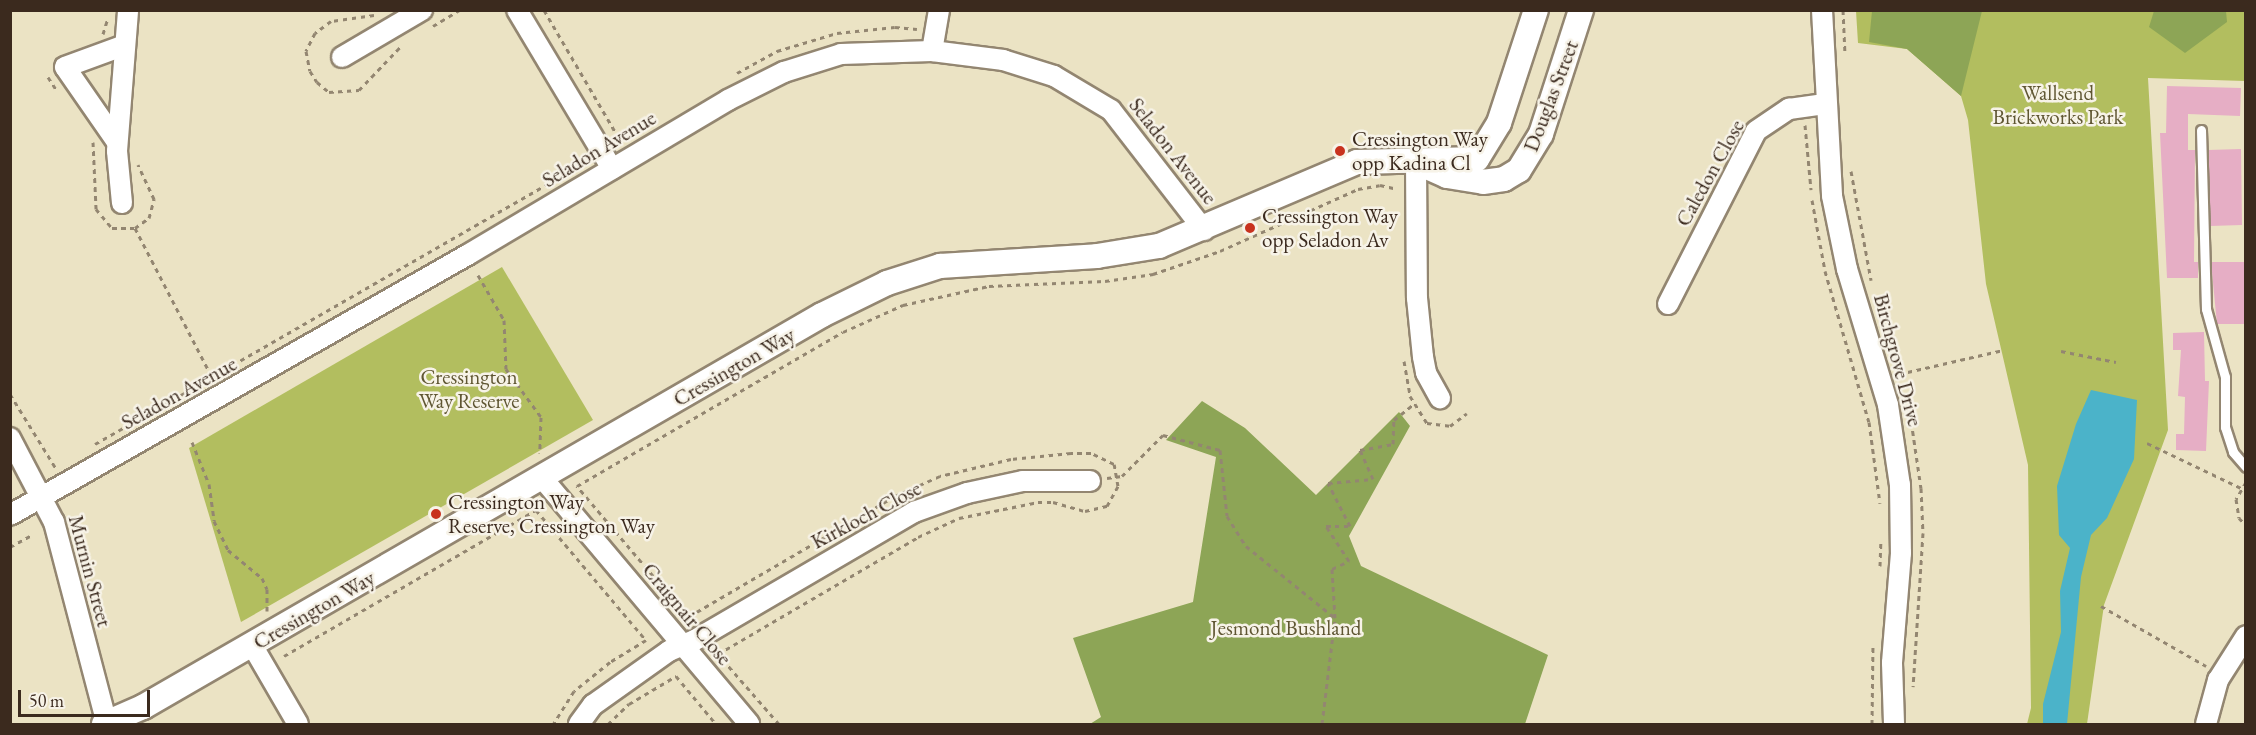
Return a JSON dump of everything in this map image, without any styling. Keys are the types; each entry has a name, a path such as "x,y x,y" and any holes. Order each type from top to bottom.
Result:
{"street":[{"path":"122,203 117,142 128,10"},
{"path":"342,57 422,10"},
{"path":"517,10 612,169"},
{"path":"932,51 939,10"},
{"name":"Douglas Street","path":"1416,162 1471,161 1482,155 1514,85 1536,10"},
{"name":"Douglas Street","path":"1416,162 1447,176 1483,182 1498,181 1519,170 1541,134 1581,10"},
{"name":"Birchgrove Drive","path":"1822,10 1829,174 1839,232 1896,446 1902,526 1893,663 1894,724"},
{"path":"117,142 65,67 125,45"},
{"name":"Seladon Avenue","path":"10,515 784,72 841,54 932,51 1003,60 1054,76 1111,110 1204,230"},
{"name":"Caledon Close","path":"1668,304 1756,131 1789,109 1825,104"},
{"name":"Cressington Way","path":"106,724 252,645 543,479 822,315 905,276 940,266 1118,254 1159,246 1204,230 1357,162 1381,159 1416,162"},
{"path":"1416,162 1418,298 1423,357 1426,373 1440,398"},
{"name":"Murnin Street","path":"10,438 54,522 106,724"},
{"name":"Craignair Close","path":"543,479 749,724"},
{"name":"Kirkloch Close","path":"579,724 593,705 682,645 914,512 967,493 1023,481 1090,481"},
{"path":"2206,724 2218,680 2246,636"},
{"path":"252,645 298,724"}],"lane":[{"path":"2201,130 2206,309 2224,377 2225,427 2233,452 2246,467"}],"path":[{"path":"544,10 620,140 646,126"},
{"path":"733,75 777,51 837,33 895,27 920,30"},
{"path":"1804,117 1817,233 1869,422 1880,504"},
{"path":"137,160 154,199 148,218 135,228 212,377"},
{"path":"91,446 589,160"},
{"path":"779,724 718,654 940,526 993,509 1038,502 1097,510 1115,497 1118,477 1114,464 1091,453 1011,459 940,476 895,496 688,617 577,486 843,332 903,305 988,286 1104,281 1173,269 1358,189 1397,187"},
{"path":"478,275 504,320 506,369 541,417 540,453"},
{"path":"1899,374 2003,350"},
{"path":"2061,351 2116,362"},
{"path":"10,394 53,468 63,463"},
{"path":"1322,724 1335,618 1332,569 1349,561 1326,526 1350,526 1328,483 1373,479 1360,450 1393,444 1394,420 1414,404 1427,423 1439,427 1460,422 1467,413"},
{"path":"1090,481 1118,477 1164,435 1220,450 1227,516 1246,546 1335,618"},
{"path":"192,442 209,484 214,521 228,550 262,578 267,589 267,611"},
{"path":"2147,443 2241,488"},
{"path":"2246,482 2241,488 2236,508 2246,525"},
{"path":"284,656 536,510 646,640"},
{"path":"10,547 30,536"},
{"path":"1880,570 1881,538"},
{"path":"2101,606 2202,663"},
{"path":"553,724 574,691 610,662 651,638"},
{"path":"1872,724 1874,639"},
{"path":"608,724 629,704 676,676 716,724"}],"green space":[{"name":"Wallsend Brickworks Park","path":"1856,11 2245,11 2245,81 2148,78 2168,430 2104,605 2087,724 2027,724 2031,708 2028,465 1986,284 1968,120 1961,96 1907,49 1858,43"},
{"path":"1872,11 1982,11 1961,96 1907,49 1869,42"},
{"path":"2154,11 2226,11 2227,22 2185,53 2149,27"},
{"name":"Cressington Way Reserve","path":"502,267 593,420 241,622 189,448"},
{"name":"Jesmond Bushland","path":"1202,401 1245,428 1316,495 1399,412 1410,426 1349,536 1361,566 1548,655 1525,724 1090,724 1101,717 1073,638 1193,602 1216,457 1166,440"}],"water":[{"path":"2091,390 2137,400 2134,459 2107,518 2091,535 2081,577 2067,724 2043,724 2043,704 2061,632 2060,591 2070,548 2059,535 2057,486 2076,424"}],"building":[{"path":"2167,86 2241,88 2240,116 2188,114 2188,150 2195,150 2194,262 2198,262 2198,278 2167,278 2160,133 2166,133"},
{"path":"2241,149 2242,225 2210,226 2208,150"},
{"path":"2211,262 2244,262 2244,324 2217,324"},
{"path":"2204,332 2205,381 2209,381 2206,451 2176,450 2176,434 2184,434 2185,397 2178,396 2181,350 2173,350 2173,333"}],"place":[{"name":"Cressington Way opp Kadina Cl","path":"1340,151"},
{"name":"Cressington Way opp Seladon Av","path":"1250,228"},
{"name":"Cressington Way Reserve, Cressington Way","path":"436,514"}]}
